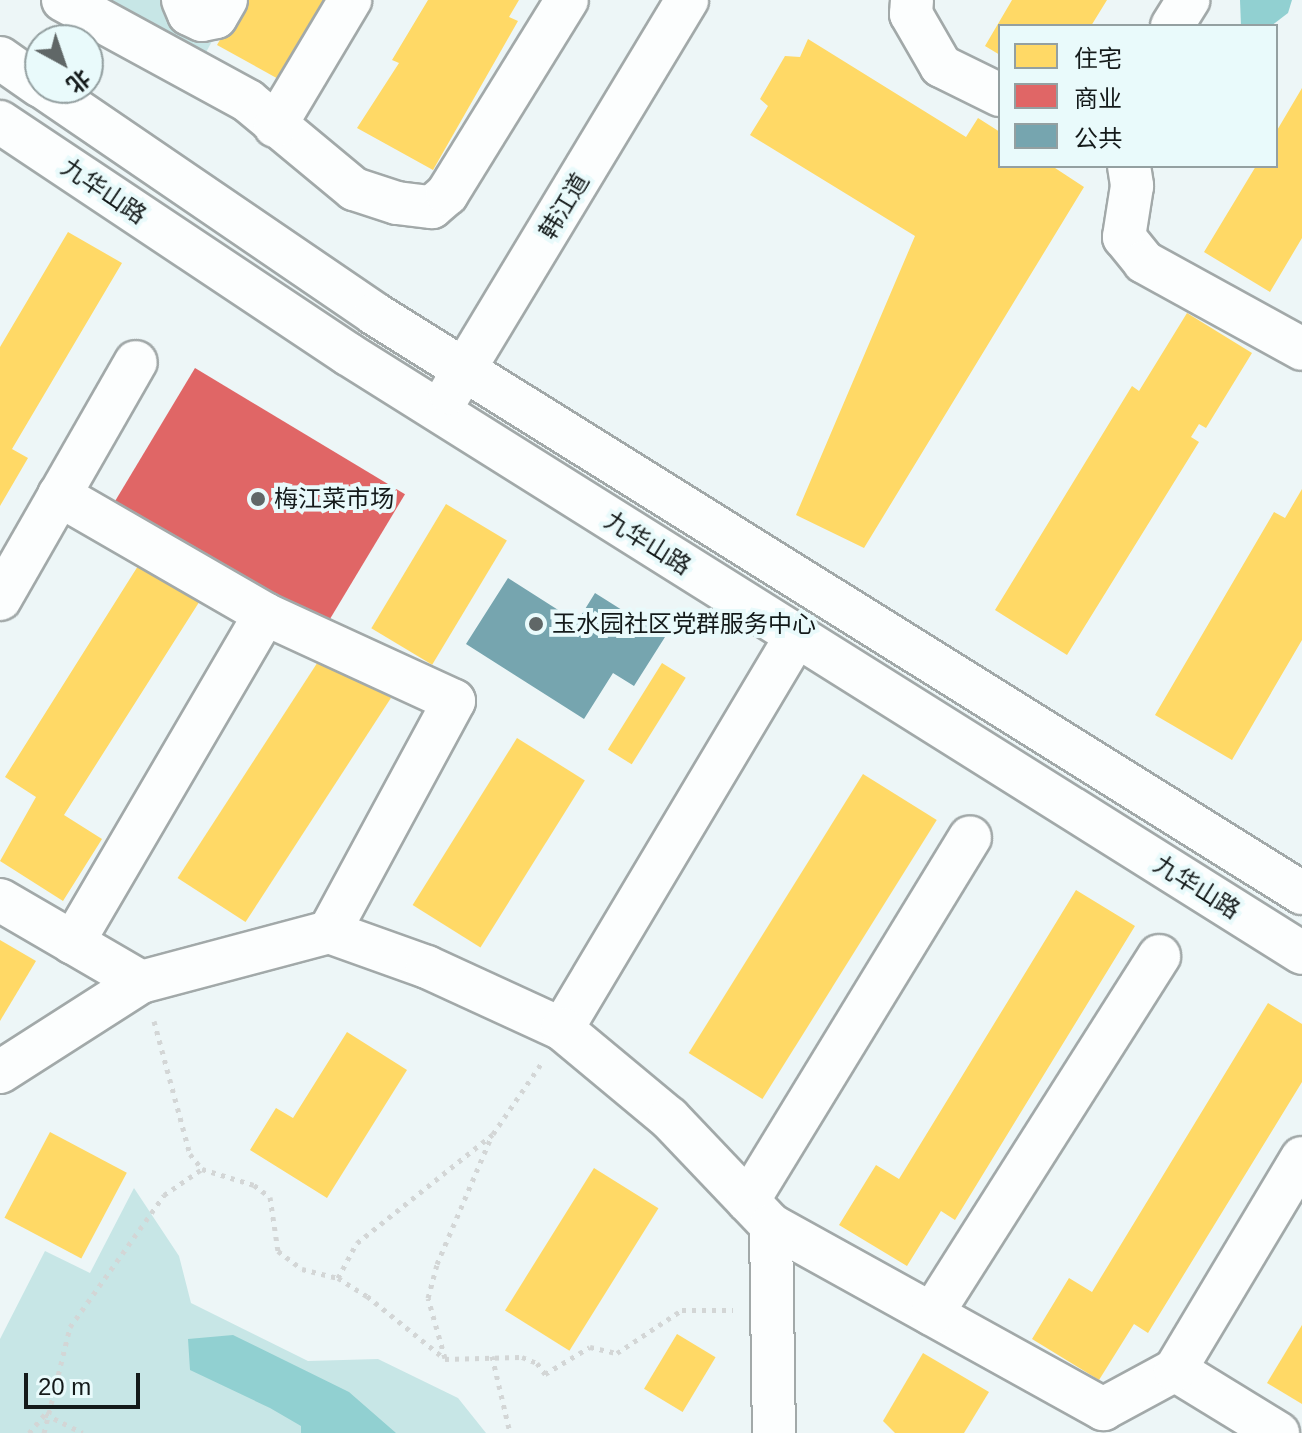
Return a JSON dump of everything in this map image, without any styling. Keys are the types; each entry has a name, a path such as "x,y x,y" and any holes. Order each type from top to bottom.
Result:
{"street":[{"path":"63,0 248,101 354,189 397,203 432,207 447,194 567,0"},
{"path":"275,126 350,0"},
{"name":"韩江道","path":"438,411 687,0"},
{"path":"912,0 911,14 941,66 998,94"},
{"path":"1173,24 1188,0"},
{"path":"172,59 201,6"},
{"name":"九华山路","path":"0,58 24,75"},
{"name":"九华山路","path":"67,104 465,371 1302,893"},
{"name":"九华山路","path":"0,122 438,411 1302,953"},
{"path":"1129,168 1132,186 1124,237 1144,262 1302,349"},
{"path":"0,599 136,362"},
{"path":"59,495 265,614 454,701 329,932"},
{"path":"73,943 265,614"},
{"path":"562,1029 796,636"},
{"path":"774,1433 772,1311 759,1213 970,838"},
{"path":"0,900 141,982"},
{"path":"0,1072 141,982 329,932 427,967 562,1029 669,1118 759,1213 932,1314 1095,1421 1175,1370 1302,1158"},
{"path":"932,1314 1159,956"},
{"path":"1175,1370 1278,1433"}],"path":[{"path":"141,982 190,1154 202,1169 254,1185 270,1197 278,1251 302,1269 338,1278 445,1359 522,1357 537,1363 545,1374 590,1347 617,1353 682,1310 772,1311"},
{"path":"445,1359 428,1298 493,1134 562,1029"},
{"path":"338,1278 357,1243 493,1134"},
{"path":"44,1433 45,1414 70,1327 155,1206 202,1169"},
{"path":"492,1356 510,1433"},
{"path":"29,1433 45,1414"},
{"path":"45,1414 83,1433"}],"shaded area":[{"path":"105,0 234,0 203,58"},
{"path":"134,1188 179,1256 191,1303 308,1361 378,1359 458,1398 486,1433 0,1433 0,1339 45,1251 90,1273"}],"water":[{"path":"1240,0 1292,0 1288,13 1274,24 1241,24"},
{"path":"233,1335 349,1392 396,1433 301,1433 301,1426 270,1408 190,1370 188,1339"}],"building: 住宅":[{"path":"243,0 340,0 291,86 217,45"},
{"path":"428,0 519,0 509,17 518,21 433,170 357,128 399,63 392,60"},
{"path":"1012,0 1107,0 1092,24 998,24 998,54 985,46"},
{"path":"808,39 966,137 978,118 998,131 998,168 1055,168 1084,187 864,548 796,515 915,236 750,135 768,106 760,99 785,56 800,57"},
{"path":"1302,88 1302,238 1270,292 1204,252 1255,168 1278,168 1278,129"},
{"path":"68,232 122,263 12,449 28,458 0,506 0,347"},
{"path":"1187,313 1252,353 1206,428 1199,424 1191,437 1199,442 1067,655 995,610 1132,386 1139,391"},
{"path":"1302,489 1302,640 1232,760 1155,715 1274,512 1285,518"},
{"path":"446,504 507,541 432,665 371,628"},
{"path":"143,558 203,596 64,815 102,839 63,901 0,861 36,797 5,777"},
{"path":"323,654 391,698 246,922 178,878"},
{"path":"662,663 686,678 632,764 608,750"},
{"path":"517,738 585,780 480,947 413,905"},
{"path":"863,774 937,820 762,1099 689,1053"},
{"path":"1076,890 1135,926 955,1220 941,1211 907,1266 839,1225 876,1165 899,1179"},
{"path":"0,940 36,961 0,1021"},
{"path":"1268,1003 1302,1024 1302,1082 1148,1333 1134,1324 1099,1380 1032,1339 1069,1278 1092,1292"},
{"path":"347,1032 407,1070 327,1198 250,1150 276,1108 293,1118"},
{"path":"50,1132 127,1173 81,1258 4,1218"},
{"path":"594,1168 658,1208 569,1351 505,1310"},
{"path":"1302,1325 1302,1404 1267,1383"},
{"path":"677,1334 716,1357 683,1412 644,1389"},
{"path":"923,1353 989,1392 964,1433 895,1433 883,1421"}],"building: 商业":[{"name":"梅江菜市场","path":"195,368 405,494 324,630 114,503"}],"building: 公共":[{"path":"508,578 577,622 595,593 665,637 634,686 613,673 584,719 466,644"}],"place":[{"name":"梅江菜市场","path":"258,499"},
{"name":"玉水园社区党群服务中心","path":"536,624"}]}
